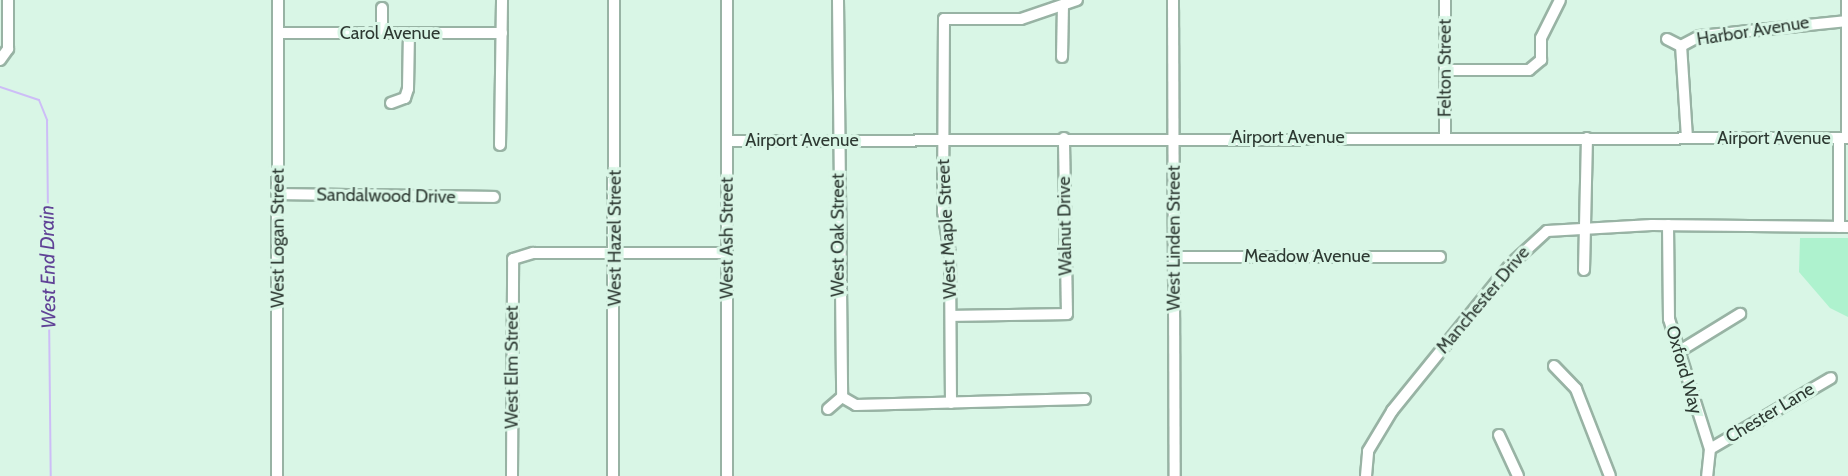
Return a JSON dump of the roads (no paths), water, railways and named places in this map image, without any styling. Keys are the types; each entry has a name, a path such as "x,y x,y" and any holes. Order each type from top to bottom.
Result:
{"street":[{"path":"0,60 8,50 8,0"},
{"name":"West Logan Street","path":"277,476 278,0"},
{"path":"501,145 502,0"},
{"name":"West Hazel Street","path":"613,476 614,0"},
{"name":"West Ash Street","path":"727,0 727,476"},
{"name":"West Oak Street","path":"838,0 842,397"},
{"path":"1062,57 1063,6 1077,0"},
{"name":"West Linden Street","path":"1173,0 1175,476"},
{"name":"Felton Street","path":"1444,137 1445,0"},
{"path":"1445,70 1529,70 1541,60 1541,38 1560,0"},
{"path":"1844,227 1848,87 1847,0"},
{"name":"West Maple Street","path":"951,402 951,316 944,139 944,19 1021,19 1063,6"},
{"path":"382,8 382,33"},
{"name":"Harbor Avenue","path":"1687,138 1681,46 1700,36 1847,21"},
{"name":"Carol Avenue","path":"278,33 502,33"},
{"path":"391,104 405,98 408,89 408,33"},
{"path":"1667,39 1681,46"},
{"name":"Airport Avenue","path":"728,141 1064,138 1845,138"},
{"name":"Walnut Drive","path":"951,316 1067,314 1064,138"},
{"path":"1584,270 1587,138"},
{"name":"Sandalwood Drive","path":"278,194 494,197"},
{"name":"Manchester Drive","path":"1366,476 1368,451 1392,411 1510,264 1548,231 1668,225 1844,227"},
{"name":"Oxford Way","path":"1668,225 1670,319 1678,352 1710,449 1707,476"},
{"name":"West Elm Street","path":"512,476 513,259 533,253 615,253"},
{"path":"615,253 727,253"},
{"name":"Meadow Avenue","path":"1175,257 1440,257"},
{"path":"1678,352 1740,314"},
{"path":"1554,366 1576,389 1610,476"},
{"name":"Chester Lane","path":"1710,449 1831,378"},
{"path":"828,409 842,397 856,405 1085,399"},
{"path":"1499,435 1518,476"}],"waterway":[{"name":"West End Drain","path":"0,87 39,100 47,120 51,476"}]}
